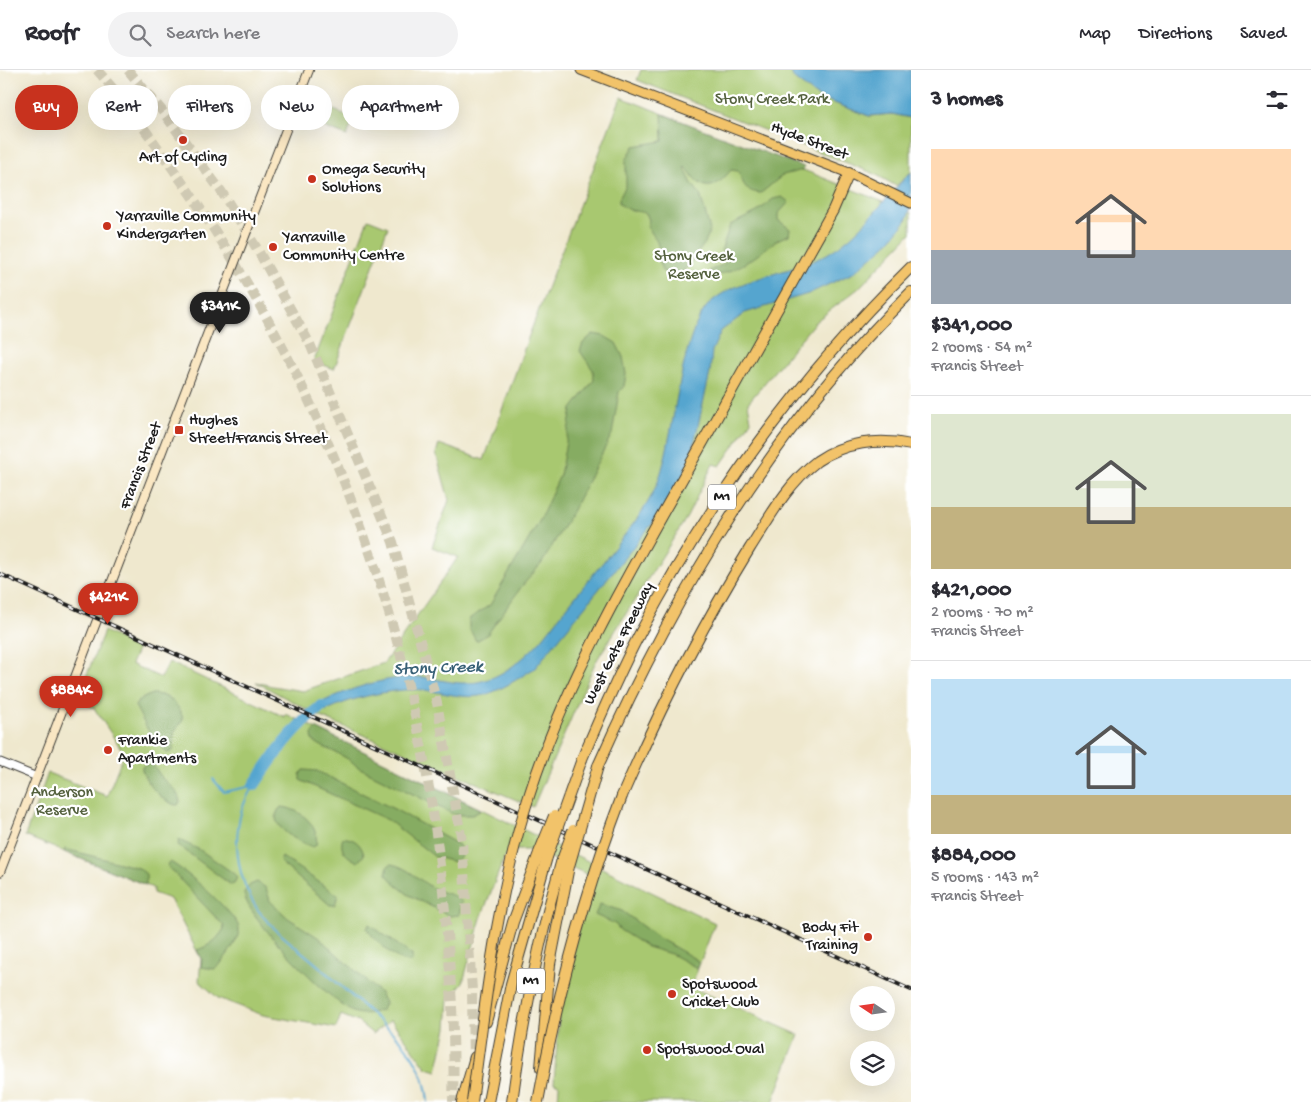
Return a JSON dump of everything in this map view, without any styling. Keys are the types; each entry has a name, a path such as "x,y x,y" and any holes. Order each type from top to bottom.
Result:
{"highway":[{"path":"472,1102 501,899 520,826 541,761 584,659 833,210 850,173"},
{"name":"West Gate Freeway","path":"488,1102 510,984 543,855 582,758 641,633 674,572 748,458 794,397 847,332 911,267"},
{"name":"West Gate Freeway","path":"512,1102 526,1001 541,932 598,766 656,641 690,580 762,469 808,408 861,344 911,292"},
{"path":"539,1102 549,1040 576,930 595,868 622,796 655,719 689,652 752,546 797,480 822,458 845,447 878,442 911,446"},
{"path":"462,1102 514,922 543,855"},
{"path":"539,1102 550,964 565,865"}],"main road":[{"name":"Francis Street","path":"0,872 309,70"},
{"name":"Hyde Street","path":"581,70 850,173 911,203"}],"street":[{"path":"0,762 37,777"}],"green space":[{"name":"Stony Creek Park","path":"641,70 790,70 795,79 818,97 869,116 892,114 911,118 911,172 896,186 875,174 637,80"},
{"name":"Stony Creek Reserve","path":"621,97 911,213 911,233 859,288 815,322 748,403 751,421 720,466 713,464 687,517 595,663 533,807 321,717 256,682 303,691 384,663 458,557 432,547 449,500 436,453 439,444 484,460 528,338"},
{"path":"332,109 342,113 342,130 349,130 347,136 332,130"},
{"path":"662,114 804,167 803,170 783,175 761,193 748,189 738,171 731,170 718,183 705,186 684,167 692,184 700,194 710,230 705,243 682,273 663,272 656,240 647,227 649,220 646,213 630,210 619,204 619,199 626,185 626,160 634,146 663,141"},
{"path":"782,197 789,202 778,214 778,220 790,229 789,235 776,241 743,264 713,276 709,271 722,265 729,259 721,251 730,225 757,212 773,199"},
{"path":"368,219 388,227 334,369 314,361"},
{"path":"593,334 604,336 616,343 623,357 626,374 624,386 619,392 612,434 572,512 542,563 522,586 487,635 476,641 469,628 469,619 490,605 540,520 560,475 572,409 594,380 593,370 580,351 583,343"},
{"name":"Anderson Reserve","path":"104,631 138,648 131,664 161,678 169,662 285,717 286,714 715,923 691,987 799,1035 773,1102 558,1102 559,1085 554,1083 559,1015 587,879 586,874 532,850 514,850 504,858 481,918 463,982 449,999 447,1028 437,1071 427,1068 391,1020 373,1034 358,1022 341,1015 336,1028 263,1015 218,998 199,981 201,959 170,899 153,893 153,888 25,836 48,773 107,796 124,753 94,708 77,700"},
{"path":"152,694 158,694 172,701 179,709 183,720 174,733 173,751 167,753 149,732 135,706 139,700"},
{"path":"316,728 482,810 472,815 455,815 358,767 348,759 313,741 312,735"},
{"path":"145,764 152,764 162,778 176,791 180,802 178,805 161,797 150,785 143,772 142,767"},
{"path":"304,770 317,771 396,810 459,845 462,852 460,858 455,862 435,857 388,820 300,780 300,774"},
{"path":"281,807 295,811 307,819 315,831 316,845 313,847 299,841 279,826 276,820 277,813"},
{"path":"343,838 354,840 361,848 364,855 358,862 348,856 343,850"},
{"path":"179,840 200,850 233,873 237,877 234,884 231,885 178,845"},
{"path":"65,849 139,868 146,874 146,885 64,852"},
{"path":"282,857 338,895 335,905 330,905 280,862"},
{"path":"170,862 210,893 237,923 239,929 235,943 219,966 214,969 201,967 202,959 197,950 215,940 224,929 223,925 171,870 167,865"},
{"path":"391,864 404,868 431,887 459,899 462,902 459,915 450,916 409,895 386,874 388,866"},
{"path":"257,882 266,888 270,901 288,918 319,938 380,993 385,1003 382,1010 364,1014 353,1012 326,992 308,975 272,937 247,903 244,892 250,885"},
{"path":"600,904 622,911 657,937 697,960 699,964 697,968 671,954 647,947 620,930 615,924 595,915"},
{"path":"369,924 412,955 412,962 400,960 387,950 367,929"}],"water":[{"path":"790,70 911,70 911,118 892,114 869,116 818,97 794,79"},
{"name":"Stony Creek","path":"911,172 911,207 906,221 886,245 853,273 808,294 745,313 721,331 712,351 710,373 687,474 678,492 535,668 504,687 484,695 469,697 424,690 398,691 351,700 315,718 304,712 328,699 381,681 423,677 460,683 479,682 500,674 527,655 542,639 628,531 652,494 663,465 692,335 701,315 712,301 737,286 799,266 840,246 862,226"}],"waterway":[{"name":"Stony Creek","path":"254,785 293,732 322,706"},
{"path":"213,779 224,792 252,786"},
{"name":"Stony Creek","path":"254,785 246,799 241,815 237,848 243,880 250,896 258,910 272,926 401,1041 419,1069 425,1084 428,1102"}],"tunnel":[{"path":"97,70 162,153 236,265 284,351 326,439 362,529 392,622 415,717 433,813 449,959 453,1030 453,1102"},
{"path":"128,70 163,112 221,191 256,247 310,344 393,542 437,703 462,841 472,990 473,1066"}],"railway":[{"path":"0,574 911,990"}],"place":[{"name":"Art of Cycling","path":"183,140"},
{"name":"Omega Security Solutions","path":"312,179"},
{"name":"Yarraville Community Kindergarten","path":"107,226"},
{"name":"Yarraville Community Centre","path":"273,247"},
{"name":"Hughes Street/Francis Street","path":"179,430"},
{"name":"Frankie Apartments","path":"108,750"},
{"name":"Body Fit Training","path":"868,937"},
{"name":"Spotswood Cricket Club","path":"672,994"},
{"name":"Spotswood Oval","path":"647,1050"}]}
